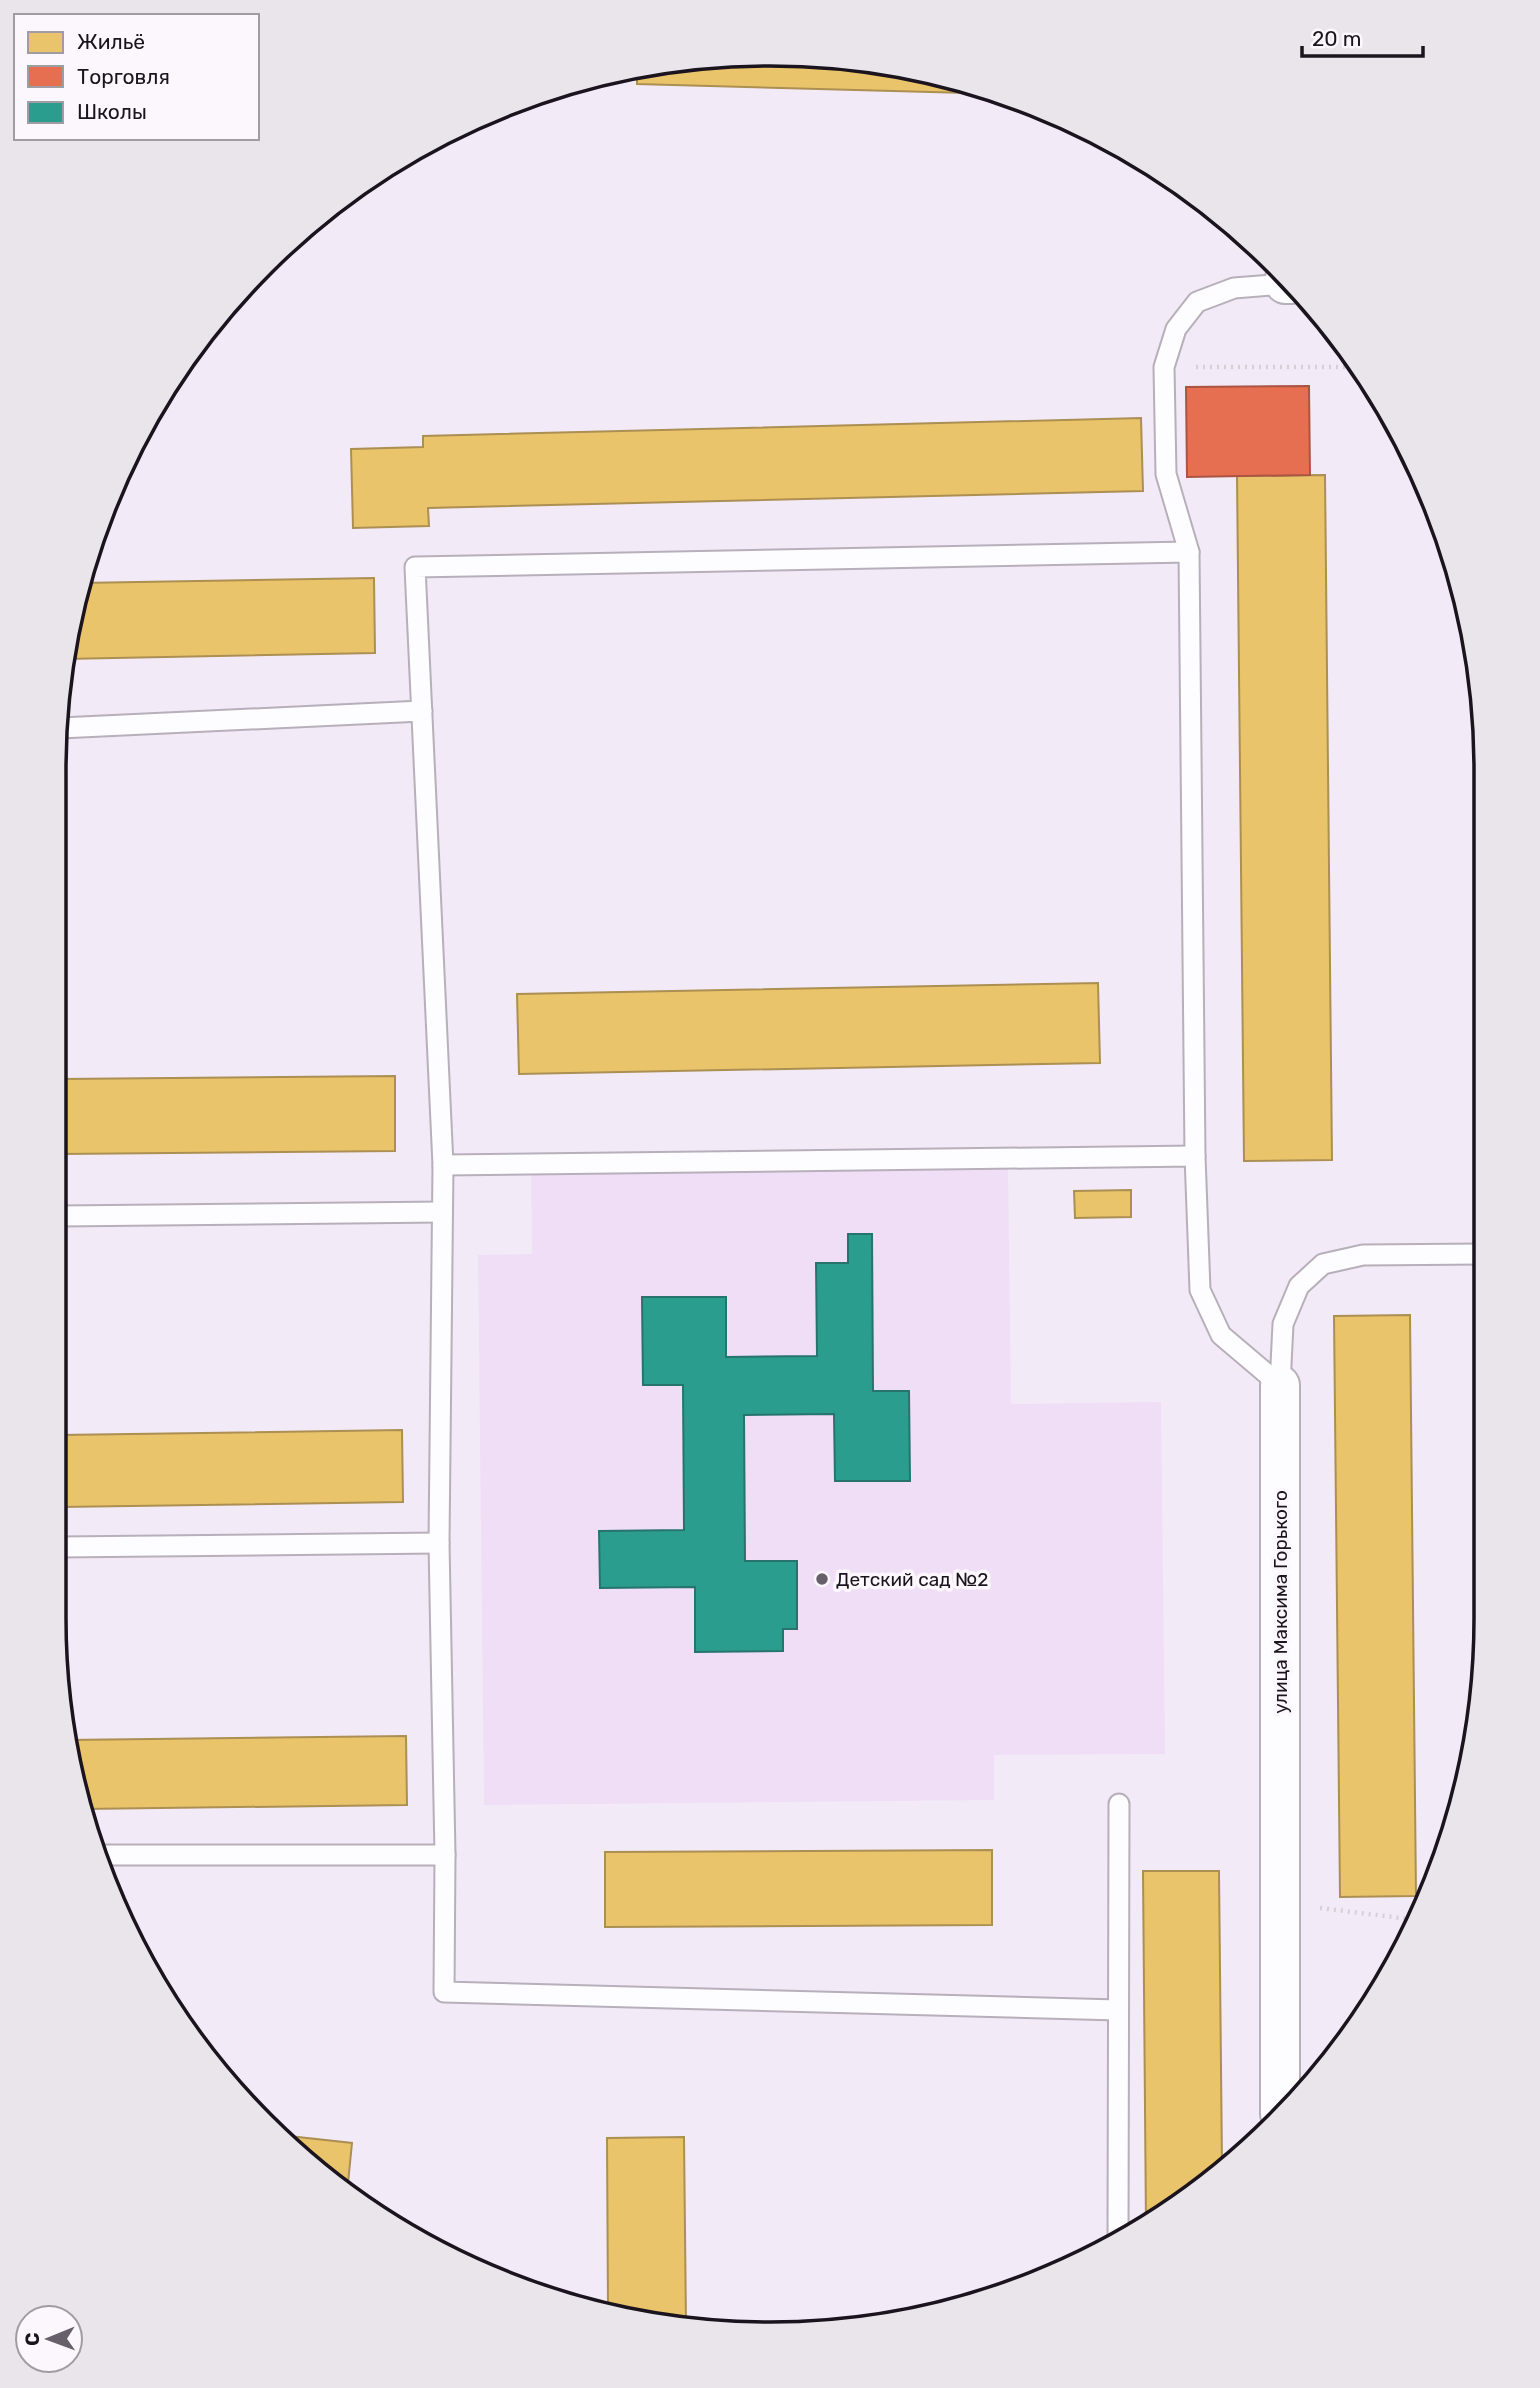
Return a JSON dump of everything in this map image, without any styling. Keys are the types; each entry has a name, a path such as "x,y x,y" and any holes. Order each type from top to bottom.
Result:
{"street":[{"name":"улица Максима Горького","path":"1280,1385 1280,2102"}],"lane":[{"path":"1277,283 1234,288 1198,302 1176,329 1164,367 1166,474 1189,552 1195,1156 1200,1290 1221,1335 1280,1385"},
{"path":"1118,2010 444,1992 445,1855 439,1544 443,1165 415,567 1189,552"},
{"path":"68,728 422,710"},
{"path":"443,1165 1195,1156"},
{"path":"66,1216 442,1212"},
{"name":"улица Максима Горького","path":"1280,1385 1283,1324 1299,1286 1323,1264 1363,1255 1474,1254"},
{"path":"66,1547 439,1544"},
{"path":"1118,2229 1119,1804"},
{"path":"108,1855 445,1855"}],"path":[{"path":"1164,367 1346,367"},
{"path":"1281,1903 1406,1919"}],"shaded area":[{"name":"Детский сад №2","path":"1008,1167 1011,1404 1161,1402 1165,1754 994,1755 994,1800 484,1805 478,1255 532,1254 531,1171"}],"building: Жильё":[{"path":"770,66 862,73 961,93 637,84 637,79 678,73"},
{"path":"1141,418 1143,491 428,508 429,526 353,528 351,449 423,447 423,436"},
{"path":"1325,475 1332,1160 1244,1161 1237,476"},
{"path":"374,578 375,653 76,659 92,583"},
{"path":"1098,983 1100,1063 519,1074 517,994"},
{"path":"395,1076 395,1151 66,1154 66,1079"},
{"path":"1131,1190 1131,1217 1075,1218 1074,1191"},
{"path":"1410,1315 1416,1896 1340,1897 1334,1316"},
{"path":"402,1430 403,1502 66,1507 66,1435"},
{"path":"406,1736 407,1805 93,1809 78,1740"},
{"path":"992,1850 992,1925 605,1927 605,1852"},
{"path":"1143,1871 1219,1871 1222,2157 1146,2212"},
{"path":"295,2137 352,2143 348,2181"},
{"path":"684,2137 686,2316 608,2302 607,2138"}],"building: Торговля":[{"path":"1309,386 1310,475 1187,477 1186,387"}],"building: Школы":[{"path":"848,1234 872,1234 873,1391 909,1391 910,1481 835,1481 834,1414 744,1415 745,1561 797,1561 797,1629 783,1629 783,1651 695,1652 695,1587 600,1588 599,1531 684,1530 683,1385 643,1385 642,1297 726,1297 726,1357 817,1356 816,1263 848,1263"}],"place":[{"name":"Детский сад №2","path":"822,1579"}]}
